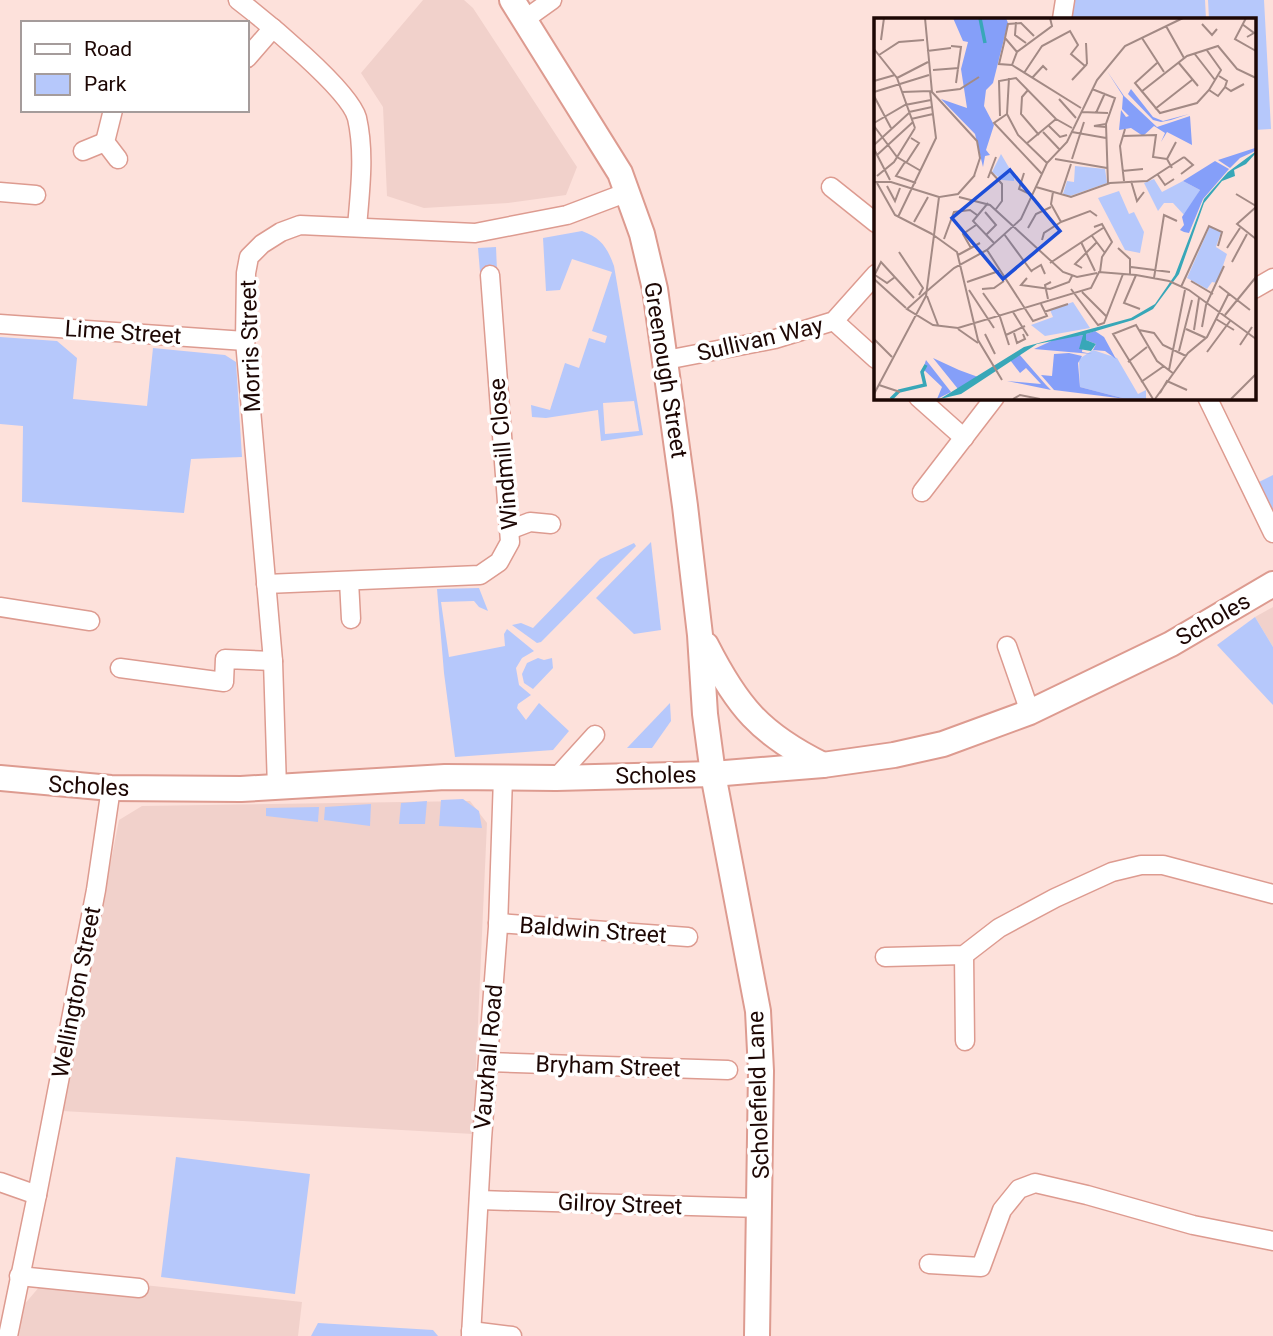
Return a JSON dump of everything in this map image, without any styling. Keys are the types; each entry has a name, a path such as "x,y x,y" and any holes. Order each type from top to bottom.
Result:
{"street":[{"path":"238,0 325,76 356,115 361,179 357,227"},
{"path":"518,10 552,0"},
{"path":"1062,18 1065,0"},
{"name":"Greenough Street","path":"518,10 597,134 628,192 642,234 655,289 666,360 700,635 705,714 713,774"},
{"path":"248,57 273,28"},
{"path":"105,142 112,112"},
{"path":"83,151 105,142"},
{"path":"105,142 118,159"},
{"path":"831,187 874,221"},
{"path":"0,192 36,195"},
{"name":"Morris Street","path":"278,788 273,661 246,341 246,273 249,257 262,244 281,232 300,225 475,233 567,215 628,192"},
{"name":"Windmill Close","path":"266,584 480,575 499,562 510,542 490,275"},
{"name":"Sullivan Way","path":"666,360 775,340 834,321 874,276"},
{"path":"1256,288 1273,278"},
{"path":"834,321 874,357"},
{"name":"Lime Street","path":"0,324 246,341"},
{"path":"920,399 964,438"},
{"path":"922,492 993,399"},
{"path":"1208,399 1273,533"},
{"path":"509,530 530,522 551,524"},
{"path":"349,581 351,619"},
{"name":"Scholes","path":"0,778 111,788 278,788 446,778 713,774 823,765 894,755 943,744 1030,712 1171,644 1273,584"},
{"path":"0,607 90,621"},
{"path":"700,635 722,677 747,713 768,733 823,765"},
{"path":"1007,646 1030,712"},
{"path":"120,668 224,682 225,659 273,661"},
{"path":"556,778 595,735"},
{"name":"Scholefield Lane","path":"713,774 758,1012 761,1208 757,1336"},
{"name":"Vauxhall Road","path":"471,1333 498,923 503,777"},
{"name":"Wellington Street","path":"8,1336 96,890 111,788"},
{"path":"886,957 964,955 999,928 1055,898 1112,872 1141,865 1163,865 1273,894"},
{"name":"Baldwin Street","path":"498,923 688,937"},
{"path":"964,955 965,1041"},
{"name":"Bryham Street","path":"489,1062 728,1070"},
{"path":"0,1182 37,1195"},
{"path":"929,1264 981,1267 1002,1210 1019,1189 1035,1183 1193,1225 1273,1241"},
{"name":"Gilroy Street","path":"479,1200 761,1208"},
{"path":"19,1276 139,1288"},
{"path":"471,1333 512,1336"}],"shaded area":[{"path":"423,0 464,0 473,8 577,167 566,195 508,203 424,208 387,196 383,107 361,73"},
{"path":"1273,607 1273,647 1255,617"},
{"path":"470,801 487,823 473,1134 62,1111 119,820 142,806"},
{"path":"144,1285 302,1302 298,1336 19,1336 23,1306 40,1286"}],"green space":[{"path":"1073,0 1205,0 1206,18 1068,18"},
{"path":"1208,0 1264,0 1271,129 1256,130 1256,18 1209,18"},
{"path":"582,231 599,240 609,254 614,266 643,435 601,441 598,410 546,418 532,417 531,405 550,410 565,363 579,368 589,338 605,343 607,336 592,331 612,272 572,259 560,290 546,291 543,238","holes":["634,401 639,431 605,434 603,403"]},
{"path":"496,247 497,271 480,272 478,248"},
{"path":"0,337 57,341 77,358 73,399 147,406 153,348 225,355 236,362 242,457 191,459 184,513 22,502 23,426 0,424"},
{"path":"1273,475 1273,516 1251,486"},
{"path":"651,542 661,630 634,634 596,598"},
{"path":"634,543 636,546 541,642 537,643 512,625 521,623 533,628 600,559"},
{"path":"479,588 488,611 474,601 441,602 449,657 505,646 504,634 507,629 534,651 522,658 516,668 519,685 531,695 518,704 517,708 526,720 539,703 569,731 553,750 455,757 437,589"},
{"path":"1255,617 1273,647 1273,705 1217,645"},
{"path":"538,658 552,658 553,668 533,689 524,683 522,674 527,663"},
{"path":"670,703 671,721 652,748 627,748"},
{"path":"463,799 479,811 482,828 439,826 441,800"},
{"path":"427,801 425,824 399,824 401,803"},
{"path":"371,804 370,826 324,820 325,807"},
{"path":"319,807 318,822 266,816 266,808"},
{"path":"176,1157 310,1174 295,1294 161,1277"},
{"path":"318,1323 433,1330 438,1336 311,1336"}]}
